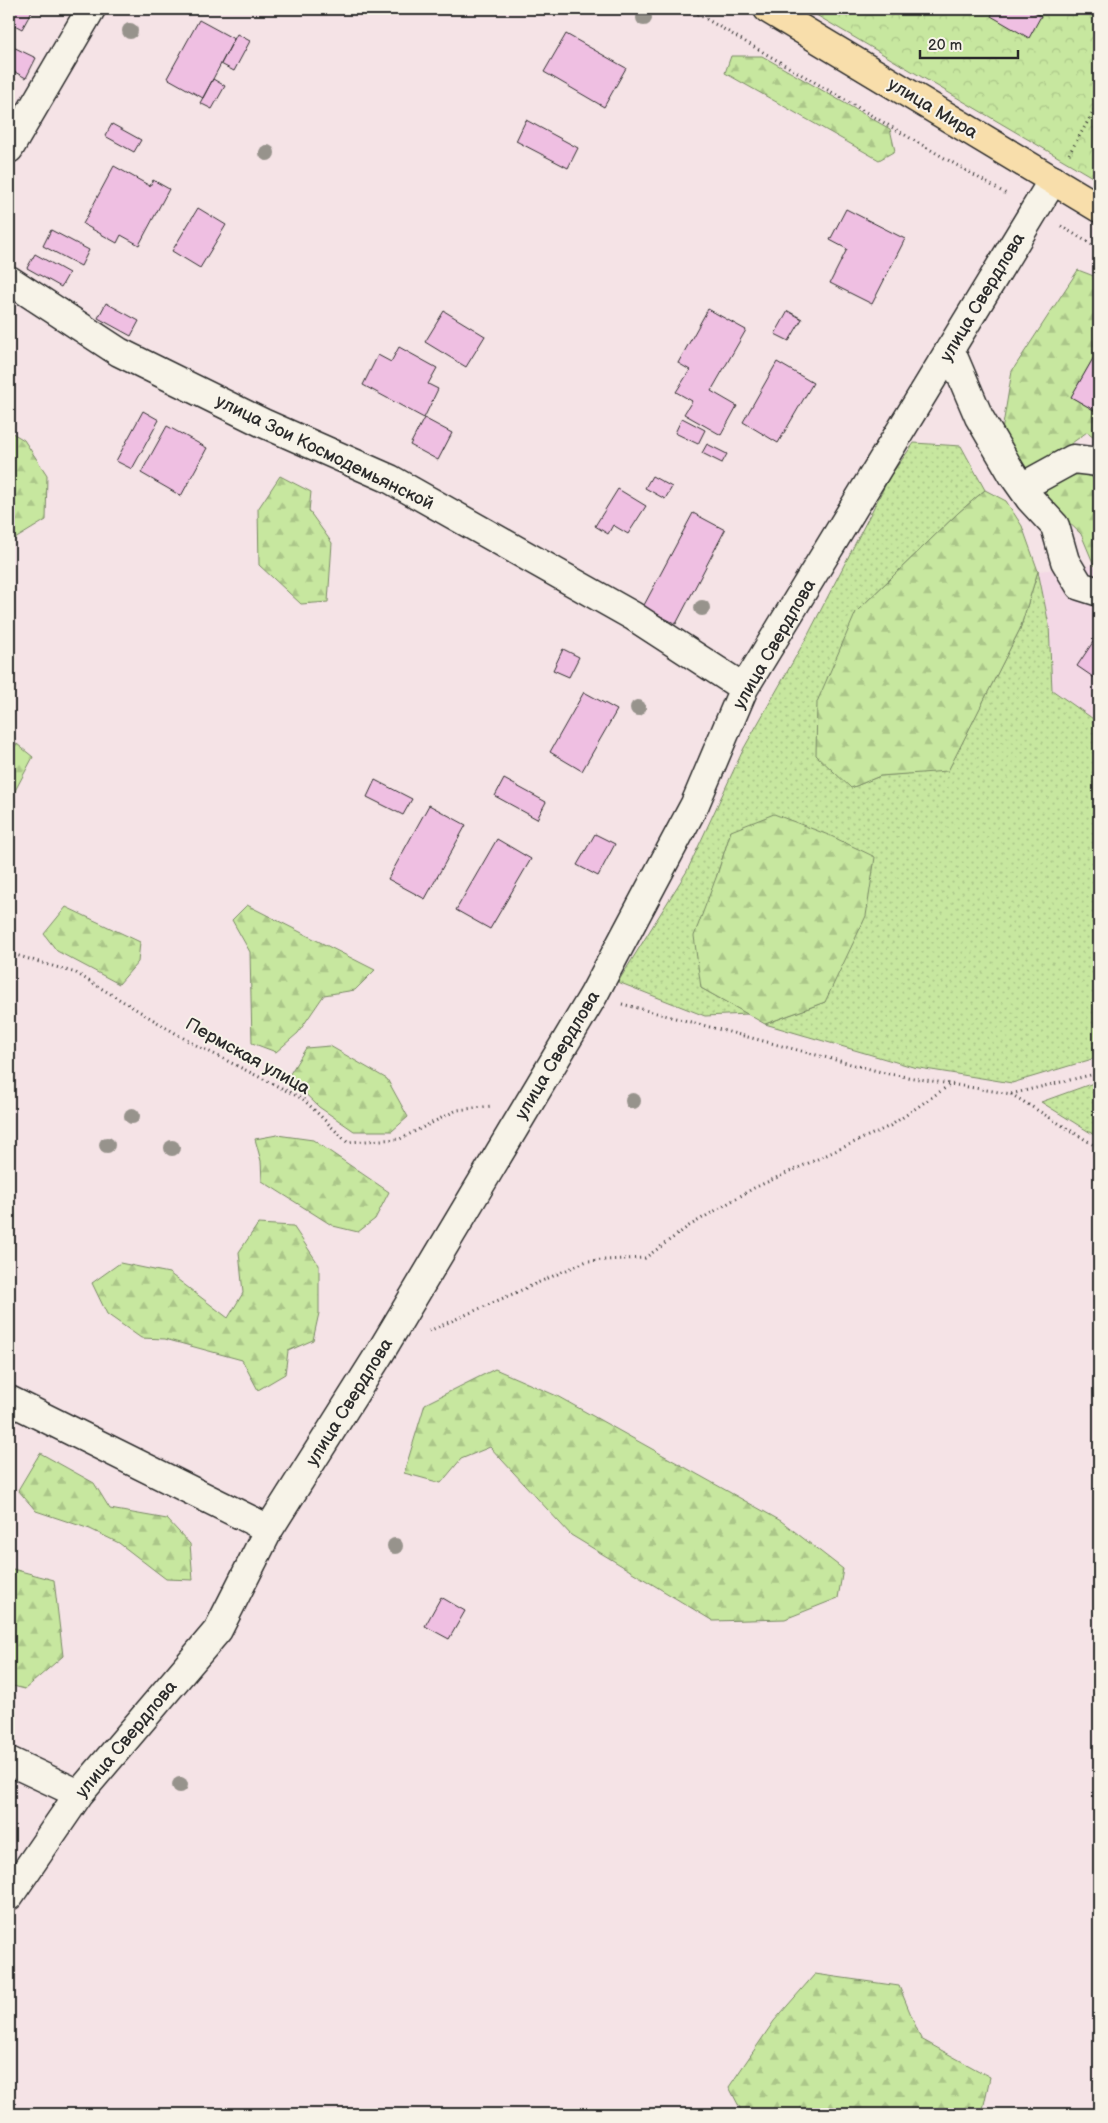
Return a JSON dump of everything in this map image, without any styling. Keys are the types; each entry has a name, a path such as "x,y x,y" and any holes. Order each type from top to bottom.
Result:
{"highway":[{"name":"улица Мира","path":"768,9 1099,208"}],"street":[{"path":"9,149 91,9"},
{"name":"улица Свердлова","path":"9,1896 79,1794 218,1630 269,1529 380,1353 593,996 695,804 744,688 1053,180"},
{"name":"улица Зои Космодемьянской","path":"9,280 119,352 263,423 390,479 633,616 744,688"},
{"path":"950,349 979,417 1022,487 1055,526 1065,561 1080,586 1099,592"},
{"path":"1022,487 1073,459 1099,462"},
{"path":"9,1400 269,1529"},
{"path":"9,1761 79,1794"}],"path":[{"path":"689,9 1099,249"},
{"path":"1093,9 1099,23"},
{"path":"1053,180 1099,102"},
{"name":"Пермская улица","path":"9,953 76,973 190,1042 303,1099 347,1142 400,1139 457,1110 530,1101"},
{"path":"593,996 889,1074 1011,1094 1099,1148"},
{"path":"1011,1094 1099,1073"},
{"path":"425,1333 587,1260 645,1258 689,1226 754,1188 890,1126 951,1084"}],"shaded area":[{"path":"1094,565 1099,567 1099,723 1052,691 1049,625 1038,571"}],"green space":[{"path":"806,9 1099,9 1099,181"},
{"path":"731,56 762,56 890,129 895,151 879,160 725,73"},
{"path":"1078,270 1099,278 1099,348 1071,397 1099,413 1099,440 1087,432 1031,473 1001,437 1012,371"},
{"path":"9,431 24,440 47,475 46,520 10,542"},
{"path":"914,443 961,446 985,490 958,513 856,612 851,788 880,776 948,770 1020,629 1038,571 1049,625 1052,690 1099,723 1099,1057 1012,1083 913,1067 765,1024 825,1002 731,831 717,875 701,988 748,1014 705,1016 618,982 687,871 744,748 808,635 890,476"},
{"path":"1082,472 1099,481 1099,567 1094,565 1081,534 1047,502 1045,488"},
{"path":"280,476 311,492 309,511 332,543 328,602 301,604 259,565 258,509"},
{"path":"985,490 1006,501 1022,526 1038,571 1020,629 948,771 880,776 851,788 816,755 817,702 856,612 958,513"},
{"path":"17,744 33,757 9,802 9,749"},
{"path":"774,814 831,836 875,857 866,916 825,1002 765,1024 701,988 694,936 731,831"},
{"path":"247,905 375,970 355,990 324,995 298,1033 276,1052 252,1043 250,952 232,920"},
{"path":"66,907 140,942 138,962 119,984 57,951 44,934"},
{"path":"330,1046 387,1079 408,1117 392,1131 354,1131 319,1107 288,1077 306,1048"},
{"path":"1099,1081 1099,1138 1041,1102"},
{"path":"277,1135 313,1140 389,1192 375,1219 358,1232 333,1226 262,1181 261,1161 255,1139"},
{"path":"258,1224 293,1226 319,1265 319,1313 313,1340 288,1351 285,1374 258,1390 242,1360 165,1339 141,1338 107,1314 92,1283 120,1263 169,1273 228,1318 243,1293 239,1252"},
{"path":"495,1369 557,1396 781,1521 843,1569 838,1598 785,1619 713,1621 571,1535 490,1447 461,1459 441,1483 404,1473 425,1404"},
{"path":"40,1453 94,1483 110,1509 167,1519 190,1544 193,1580 166,1579 119,1543 90,1529 36,1511 18,1490"},
{"path":"9,1568 54,1580 63,1656 25,1689 9,1685"},
{"path":"815,1974 899,1986 921,2039 990,2077 982,2114 743,2114 729,2087 774,2021"}],"building":[{"path":"9,9 33,9 22,29 9,22"},
{"path":"995,9 1028,9 1041,16 1029,38 991,16"},
{"path":"199,20 234,39 203,98 167,78"},
{"path":"237,34 250,41 234,71 221,64"},
{"path":"566,34 626,68 604,107 544,72"},
{"path":"9,45 36,58 26,78 9,69"},
{"path":"213,79 225,86 212,109 200,103"},
{"path":"526,120 578,148 568,168 516,141"},
{"path":"112,124 141,140 134,152 105,136"},
{"path":"114,166 150,186 153,180 169,189 139,245 121,235 117,243 83,224"},
{"path":"198,208 226,225 200,268 172,251"},
{"path":"846,209 905,239 872,304 830,283 847,249 830,240"},
{"path":"51,230 89,250 81,266 43,246"},
{"path":"35,254 69,273 61,287 27,268"},
{"path":"106,303 139,321 131,336 98,318"},
{"path":"708,309 746,330 711,391 737,406 721,435 684,414 692,401 676,392 690,370 678,363"},
{"path":"444,311 485,336 466,367 425,342"},
{"path":"788,311 802,319 789,341 775,334"},
{"path":"399,347 437,368 428,384 438,389 424,418 363,385 378,355 391,362"},
{"path":"1099,348 1099,413 1071,397"},
{"path":"777,362 813,383 778,443 743,422"},
{"path":"143,411 159,420 132,469 116,461"},
{"path":"424,418 452,433 438,460 410,445"},
{"path":"682,418 705,430 698,444 675,433"},
{"path":"167,426 207,448 181,496 141,473"},
{"path":"707,444 727,454 722,463 702,453"},
{"path":"652,476 672,487 665,499 645,488"},
{"path":"618,489 646,506 628,534 613,525 608,534 595,526"},
{"path":"693,513 725,530 676,624 643,607"},
{"path":"1099,633 1099,681 1077,666"},
{"path":"563,649 579,657 569,677 553,670"},
{"path":"584,692 617,710 582,771 550,752"},
{"path":"504,779 546,802 537,819 495,796"},
{"path":"375,780 412,799 403,815 367,797"},
{"path":"429,805 466,825 425,899 388,879"},
{"path":"595,834 615,844 598,876 577,865"},
{"path":"497,839 531,859 490,929 456,910"},
{"path":"441,1597 465,1611 449,1639 425,1626"}]}
